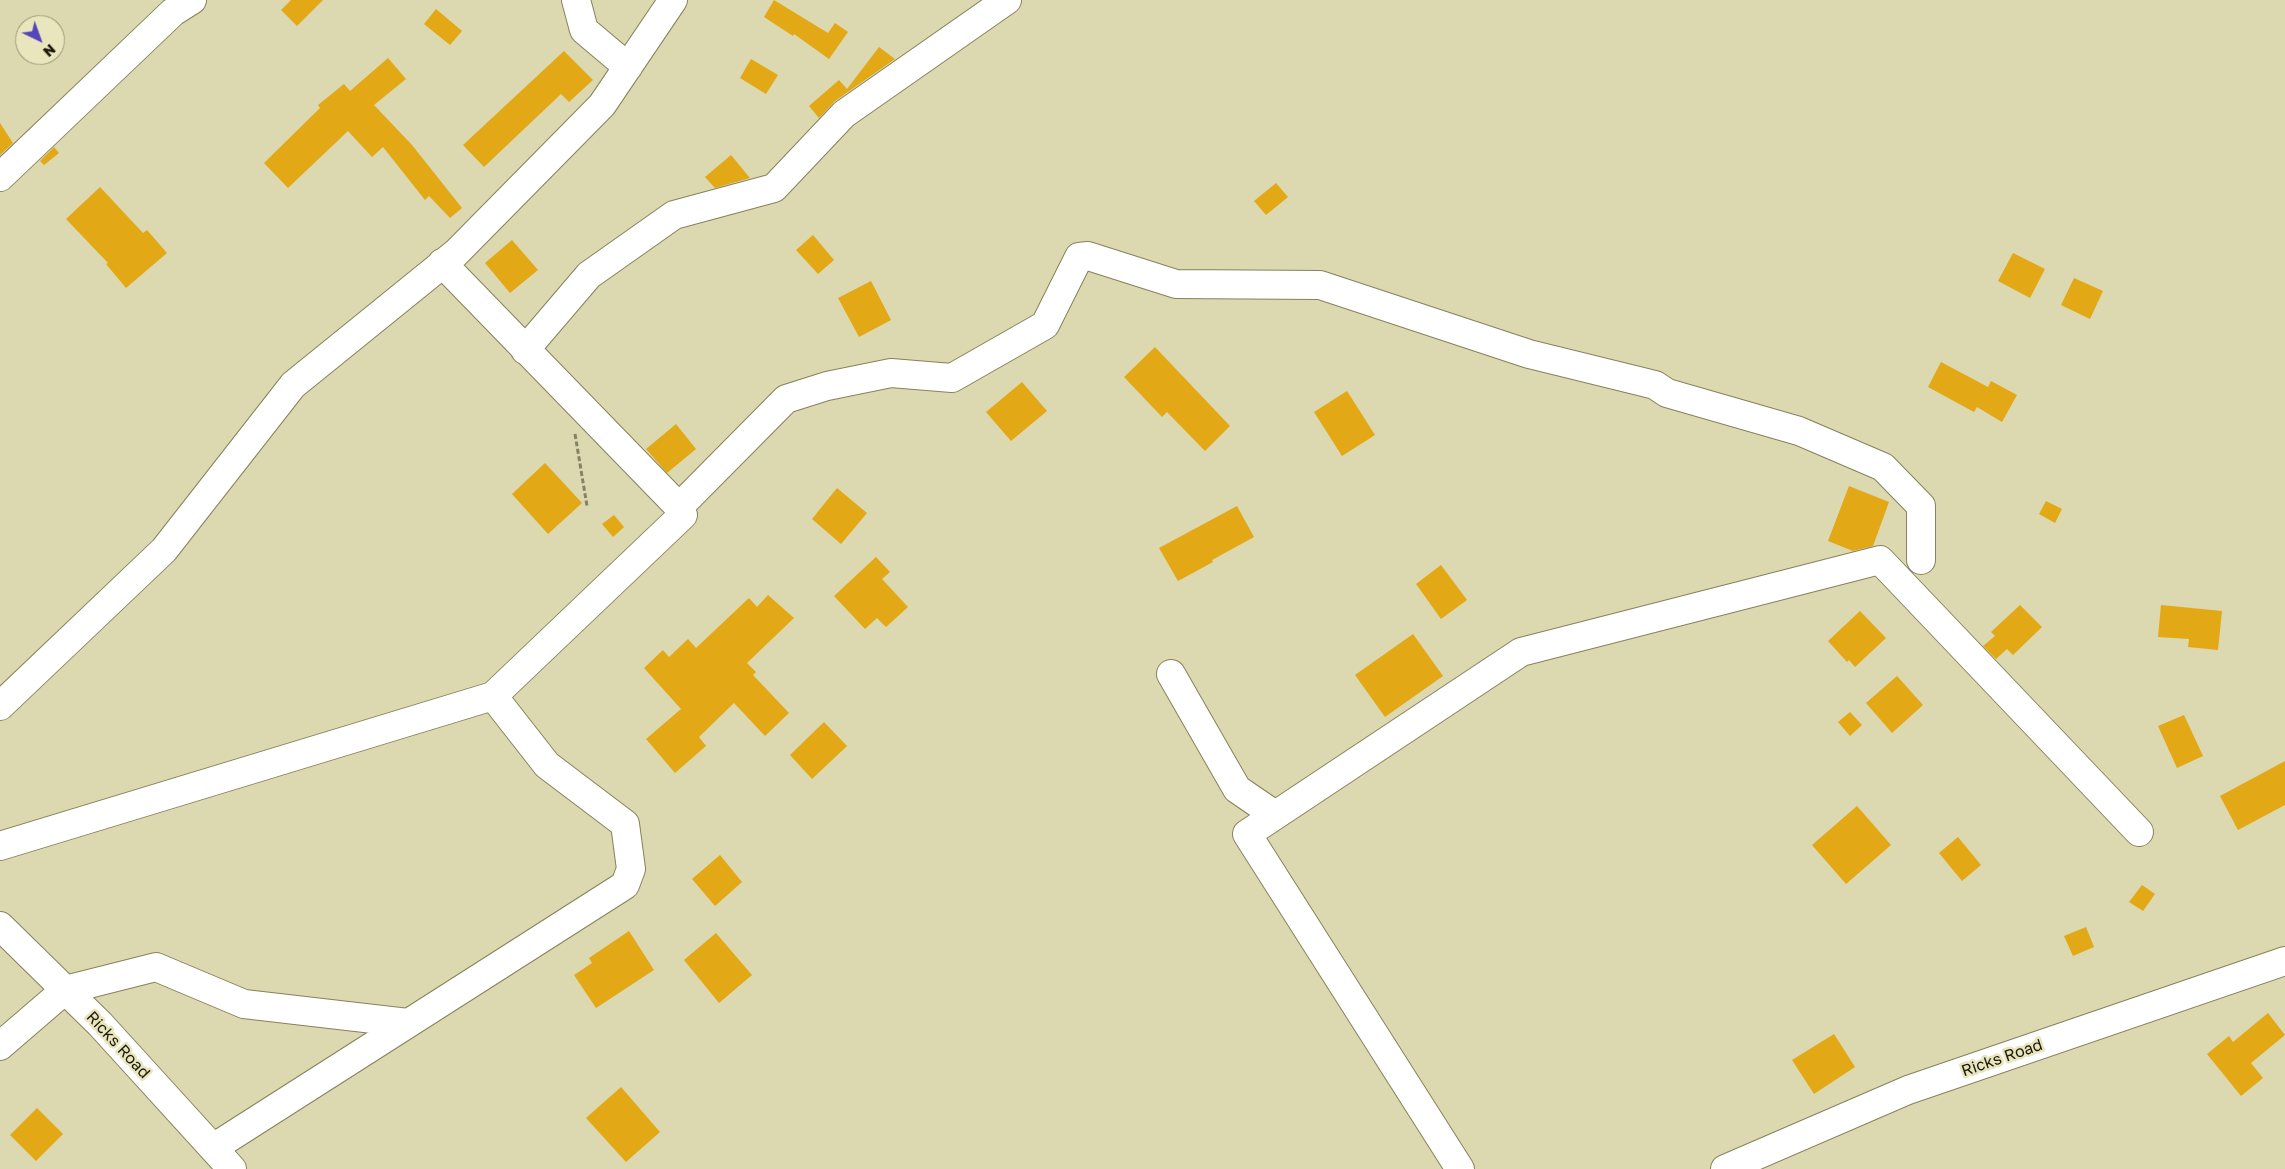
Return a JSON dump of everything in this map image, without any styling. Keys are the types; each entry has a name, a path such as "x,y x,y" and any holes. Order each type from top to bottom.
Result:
{"street":[{"path":"0,177 173,12 192,0"},
{"path":"576,0 584,30 628,67"},
{"path":"0,706 164,550 293,385 469,241 602,105 673,0"},
{"path":"525,350 589,275 674,215 774,188 844,114 1008,0"},
{"path":"679,507 786,399 827,386 891,373 952,378 1045,325 1079,257 1088,256 1176,284 1320,285 1529,354 1654,385 1667,393 1799,431 1883,467 1920,506 1921,560"},
{"path":"0,846 493,696 683,515 679,507 442,263"},
{"path":"1460,1169 1247,834 1521,652 1880,560 2139,832"},
{"path":"1171,674 1237,789 1275,815"},
{"path":"213,1148 625,885 631,868 625,824 547,765 493,696"},
{"name":"Ricks Road","path":"0,926 100,1024 232,1169"},
{"name":"Ricks Road","path":"1725,1169 1908,1090 2285,960"},
{"path":"0,1046 65,990 156,967 244,1004 408,1023"}],"path":[{"path":"574,432 588,506"}],"building":[{"path":"291,0 323,0 297,26 281,10"},
{"path":"774,0 828,33 835,23 848,32 829,59 794,34 793,36 764,17"},
{"path":"436,9 462,31 450,45 424,24"},
{"path":"879,47 895,59 835,101 819,118 809,106 839,80 847,89"},
{"path":"564,51 593,80 569,102 561,94 484,167 463,145"},
{"path":"388,58 406,79 374,105 412,145 462,208 450,218 429,196 425,200 383,147 372,157 348,131 288,188 264,163 320,108 318,105 344,84 350,91"},
{"path":"751,59 778,75 766,94 740,78"},
{"path":"0,123 13,143 0,155"},
{"path":"54,147 59,153 44,165 40,161"},
{"path":"731,155 750,178 715,188 705,177"},
{"path":"1276,183 1288,197 1266,215 1254,201"},
{"path":"100,187 143,233 147,230 167,253 126,288 106,264 108,263 66,219"},
{"path":"813,235 834,260 818,274 796,250"},
{"path":"512,240 538,270 510,293 485,263"},
{"path":"2013,253 2045,269 2030,298 1998,281"},
{"path":"2074,278 2103,291 2090,319 2061,305"},
{"path":"871,281 891,320 859,337 838,298"},
{"path":"1155,347 1230,426 1205,451 1167,412 1162,417 1124,377"},
{"path":"1941,362 1988,387 1991,381 2017,395 2002,422 1977,407 1974,412 1928,387"},
{"path":"1022,382 1047,411 1011,441 986,412"},
{"path":"1347,391 1375,435 1342,456 1314,412"},
{"path":"676,424 696,449 667,473 646,449"},
{"path":"545,463 582,503 548,534 512,494"},
{"path":"1849,486 1889,502 1873,546 1853,551 1828,541"},
{"path":"837,488 867,513 841,544 812,519"},
{"path":"2046,501 2062,509 2055,523 2039,514"},
{"path":"1237,506 1254,537 1178,581 1159,548"},
{"path":"614,515 624,527 613,537 602,524"},
{"path":"876,557 890,572 882,579 908,607 886,627 877,618 865,629 834,596"},
{"path":"1441,565 1467,600 1441,619 1416,584"},
{"path":"768,595 794,618 747,663 756,672 753,675 789,713 765,736 734,703 699,737 706,746 675,773 646,739 681,709 644,668 663,650 669,657 688,639 696,648 749,598 757,607"},
{"path":"2020,605 2042,627 2013,655 2007,649 1996,659 1983,646 1995,636 1991,632"},
{"path":"2161,605 2222,611 2218,650 2188,647 2189,639 2158,637"},
{"path":"1860,611 1886,638 1855,667 1849,660 1847,662 1828,641"},
{"path":"1413,634 1443,676 1385,717 1355,675"},
{"path":"1897,676 1923,705 1892,733 1866,703"},
{"path":"1850,712 1862,725 1850,736 1838,722"},
{"path":"2184,715 2203,756 2177,768 2158,726"},
{"path":"824,722 847,746 812,779 790,755"},
{"path":"2285,761 2285,805 2238,830 2220,796"},
{"path":"1857,806 1891,845 1846,884 1812,845"},
{"path":"1958,837 1981,865 1962,881 1939,853"},
{"path":"720,855 742,882 715,906 692,879"},
{"path":"2142,885 2155,894 2143,911 2129,902"},
{"path":"2086,927 2094,947 2073,956 2064,936"},
{"path":"629,931 654,970 596,1008 574,975 592,963 589,958"},
{"path":"716,933 752,975 719,1003 684,960"},
{"path":"2268,1013 2285,1035 2251,1063 2263,1078 2241,1096 2207,1054 2229,1036 2233,1042"},
{"path":"1834,1034 1855,1067 1814,1094 1792,1060"},
{"path":"621,1087 660,1132 626,1162 586,1118"},
{"path":"37,1108 63,1134 36,1161 10,1135"}]}
